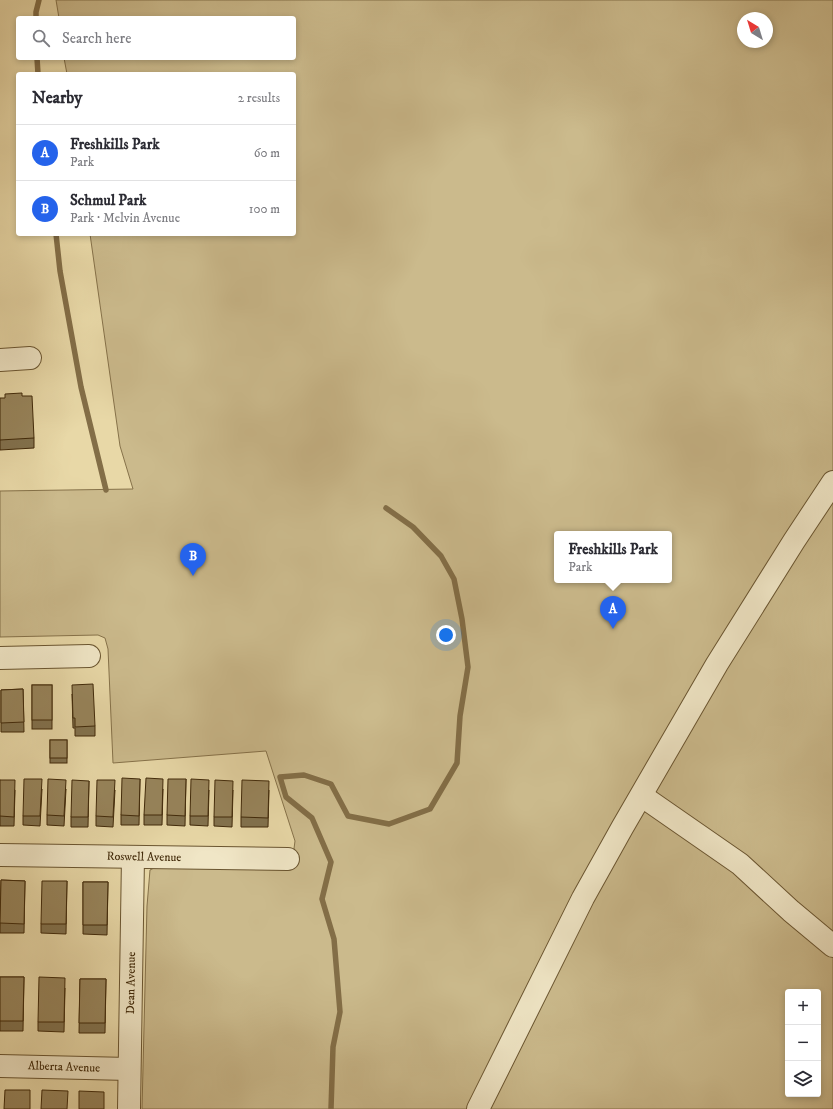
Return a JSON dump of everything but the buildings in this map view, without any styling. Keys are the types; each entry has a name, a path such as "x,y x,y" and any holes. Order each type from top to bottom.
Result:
{"street":[{"path":"0,360 30,358"},
{"path":"478,1109 583,898 622,828 642,796 717,664 833,482"},
{"path":"0,658 89,656"},
{"path":"642,796 740,864 791,911 833,946"},
{"name":"Roswell Avenue","path":"0,855 288,859"},
{"name":"Dean Avenue","path":"129,1109 133,857"},
{"name":"Alberta Avenue","path":"0,1066 129,1069"}],"shaded area":[{"path":"56,0 833,0 833,1109 142,1109 147,906 150,870 166,862 292,864 295,841 266,751 113,763 108,649 105,638 98,635 0,637 0,491 133,489 120,446 90,236 296,236 296,72 67,72 64,60 296,60 296,16 59,16"}],"waterway":[{"path":"36,16 39,0"},
{"path":"37,60 38,72"},
{"path":"56,236 60,271 81,387 106,490"},
{"path":"331,1109 333,1047 340,1012 334,939 322,899 331,862 312,818 286,797 280,777 304,775 331,784 348,816 389,824 430,809 457,763 460,716 468,667 462,619 454,579 441,556 413,527 386,508"}],"place":[{"name":"Schmul Park","path":"193,576"},
{"name":"Freshkills Park","path":"613,629"}]}
